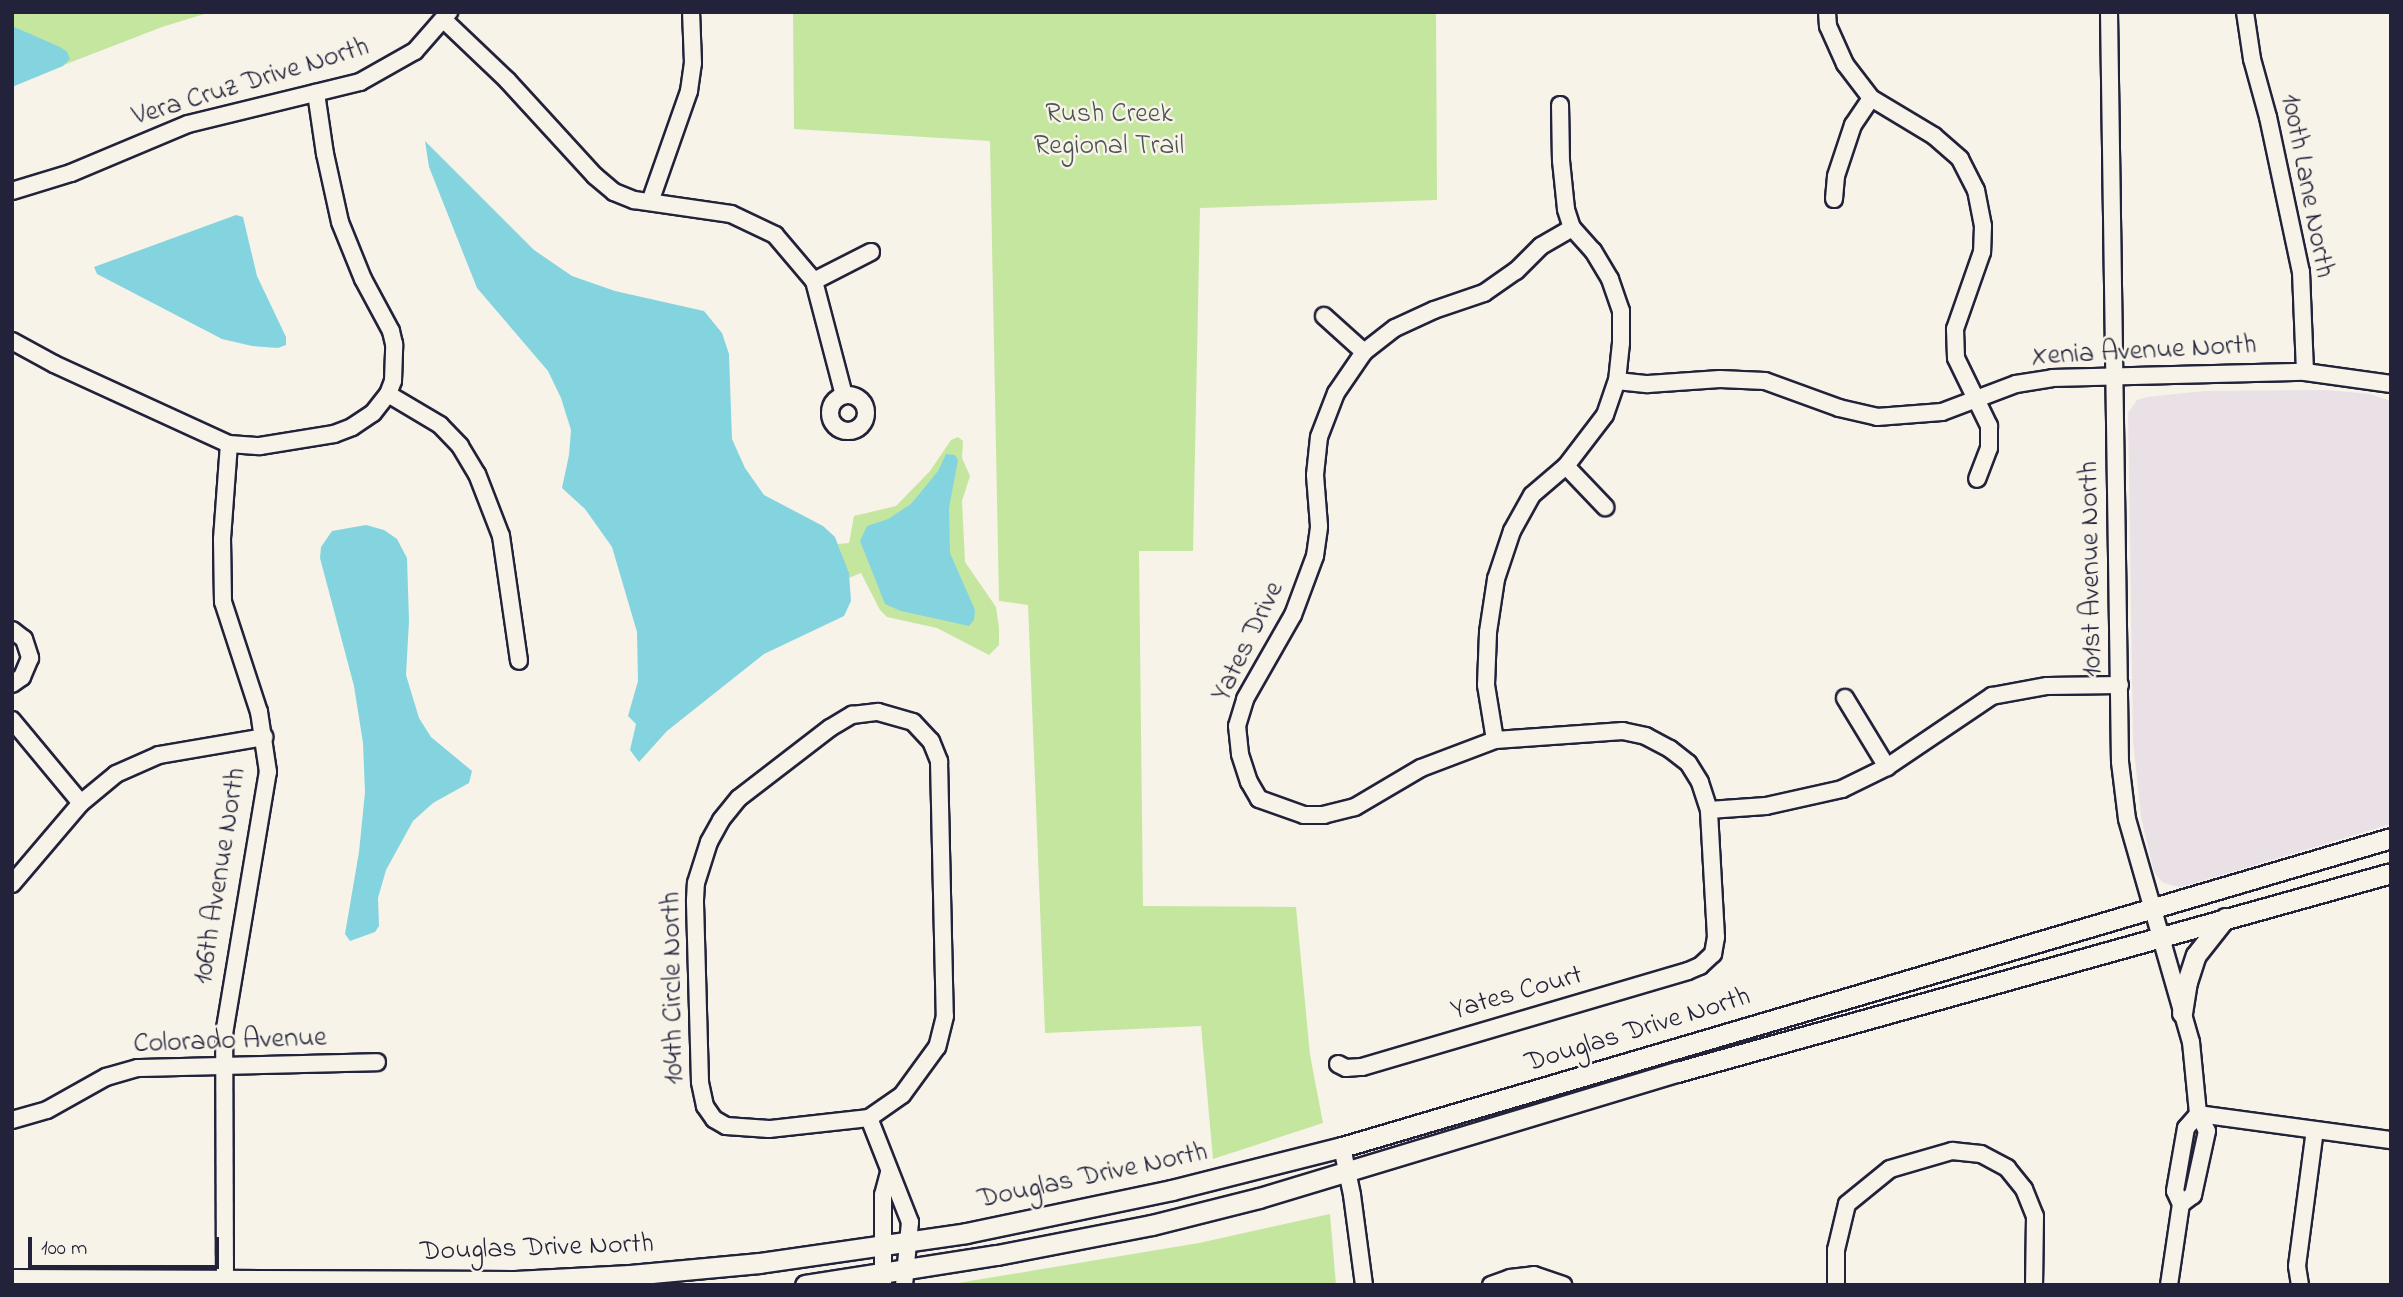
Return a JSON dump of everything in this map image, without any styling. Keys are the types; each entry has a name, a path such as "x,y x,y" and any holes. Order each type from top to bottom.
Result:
{"main road":[{"name":"Douglas Drive North","path":"12,1279 457,1283 562,1279 695,1270 882,1247 1001,1227 1172,1190 1342,1147 1559,1086 1730,1031 2151,911 2391,838"},
{"name":"Douglas Drive North","path":"805,1285 905,1278 1152,1225 1259,1198 1677,1072 2391,873"},
{"path":"2182,1013 2187,982 2196,955 2225,918"}],"street":[{"path":"650,202 689,91 693,63 691,12"},
{"path":"1827,12 1828,26 1844,64 1871,98 1934,136 1960,159 1976,190 1983,226 1982,252 1955,329 1956,358 1989,426 1989,448 1977,480"},
{"name":"101st Avenue North","path":"2109,12 2120,762 2127,819 2182,1013 2196,1073 2198,1114 2207,1131 2193,1195 2181,1204 2169,1285"},
{"name":"100th Lane North","path":"2245,12 2252,59 2268,117 2301,272 2305,372"},
{"path":"447,16 604,184 624,198 712,209 747,219 775,235 814,281 844,395"},
{"name":"Vera Cruz Drive North","path":"12,191 71,173 188,124 260,104 360,82 397,64 415,51 447,16"},
{"path":"12,341 54,365 229,444 260,446 344,431 373,413 388,394 395,370 391,331 363,279 340,222 324,154 316,93"},
{"path":"1834,199 1836,176 1853,125 1871,98"},
{"path":"1495,740 1486,685 1488,632 1496,579 1512,531 1532,495 1566,466 1605,415 1617,381 1621,311 1610,279 1593,251 1572,228 1563,190 1560,105"},
{"name":"Yates Drive","path":"1572,228 1541,246 1516,271 1484,293 1434,310 1395,328 1364,352 1336,393 1318,437 1315,475 1319,526 1315,556 1305,591 1245,699 1237,726 1240,754 1249,782 1259,799 1304,815 1324,815 1355,807 1421,768 1495,740 1623,731 1646,736 1670,748 1688,763 1700,782 1709,810 1716,937 1713,954 1708,961"},
{"path":"814,281 871,252"},
{"path":"1324,316 1364,352"},
{"name":"Xenia Avenue North","path":"1617,381 1648,384 1720,379 1765,381 1839,408 1877,417 1942,412 2016,384 2114,375 2305,372 2391,384"},
{"path":"388,394 440,425 460,446 477,474 501,536 519,661"},
{"name":"106th Avenue North","path":"225,1280 223,1067 227,1009 266,795 264,737 223,602 222,539 229,444"},
{"path":"1566,466 1605,508"},
{"path":"12,630 24,639 30,659 22,677 12,684"},
{"path":"1709,810 1766,806 1842,789 1887,767 1992,696 2047,686 2120,685"},
{"path":"1845,698 1887,767"},
{"name":"104th Circle North","path":"878,712 913,722 931,741 939,761 945,1016 937,1047 914,1082 902,1095 869,1118 748,1129 726,1126 714,1119 705,1107 700,1082 695,901 696,883 709,842 721,820 739,798 830,728 852,715 878,712"},
{"path":"12,720 81,803"},
{"path":"12,884 81,803 110,778 151,757 264,737"},
{"name":"Yates Court","path":"1338,1064 1346,1068 1362,1066 1688,971 1708,961"},
{"name":"Colorado Avenue","path":"12,1119 47,1110 122,1072 155,1066 223,1067 377,1062"},
{"path":"2198,1114 2391,1140"},
{"path":"869,1118 910,1222 905,1278"},
{"path":"2300,1285 2297,1266 2315,1130"},
{"path":"1342,1147 1364,1285"},
{"path":"1836,1285 1836,1250 1847,1204 1890,1169 1952,1151 1981,1154 2007,1168 2024,1189 2035,1216 2034,1285"},
{"path":"883,1280 883,1195 889,1173"},
{"path":"1491,1285 1510,1278 1534,1275 1563,1285"}],"shaded area":[{"path":"2327,390 2370,394 2391,401 2391,824 2182,887 2174,886 2162,882 2154,872 2141,817 2133,741 2128,413 2137,400 2147,397 2204,391"}],"green space":[{"path":"12,12 211,12 162,27 12,85"},
{"name":"Rush Creek Regional Trail","path":"793,12 1436,12 1437,200 1200,208 1193,551 1139,551 1143,906 1296,907 1310,1055 1323,1123 1213,1159 1201,1026 1045,1033 1028,605 999,601 990,141 794,129"},
{"path":"958,437 963,441 962,458 970,476 962,501 965,562 996,607 999,628 999,645 989,655 937,628 887,617 880,610 861,573 849,578 838,544 849,543 854,516 896,506 930,471 951,440"},
{"path":"1330,1214 1336,1285 946,1285 1199,1243"}],"water":[{"path":"12,26 60,47 67,52 70,59 63,66 12,87"},
{"path":"425,141 534,250 572,276 615,291 704,311 722,333 729,354 732,439 745,468 764,495 823,526 835,537 849,573 851,601 844,616 764,654 667,731 639,762 630,750 636,724 628,716 638,681 637,632 612,547 585,509 562,488 571,430 561,398 548,371 477,288 429,167"},
{"path":"236,215 243,217 257,276 286,337 286,345 278,348 252,346 222,339 97,274 94,267"},
{"path":"946,454 955,455 958,460 949,508 950,553 975,610 974,620 969,626 901,611 885,604 860,541 867,526 888,519 911,504 938,471"},
{"path":"366,525 384,530 397,539 407,558 409,621 406,675 419,718 431,737 472,771 469,783 433,803 413,821 386,870 378,898 379,926 375,932 350,941 345,934 359,852 365,792 363,743 354,686 320,558 321,547 332,531"}]}
